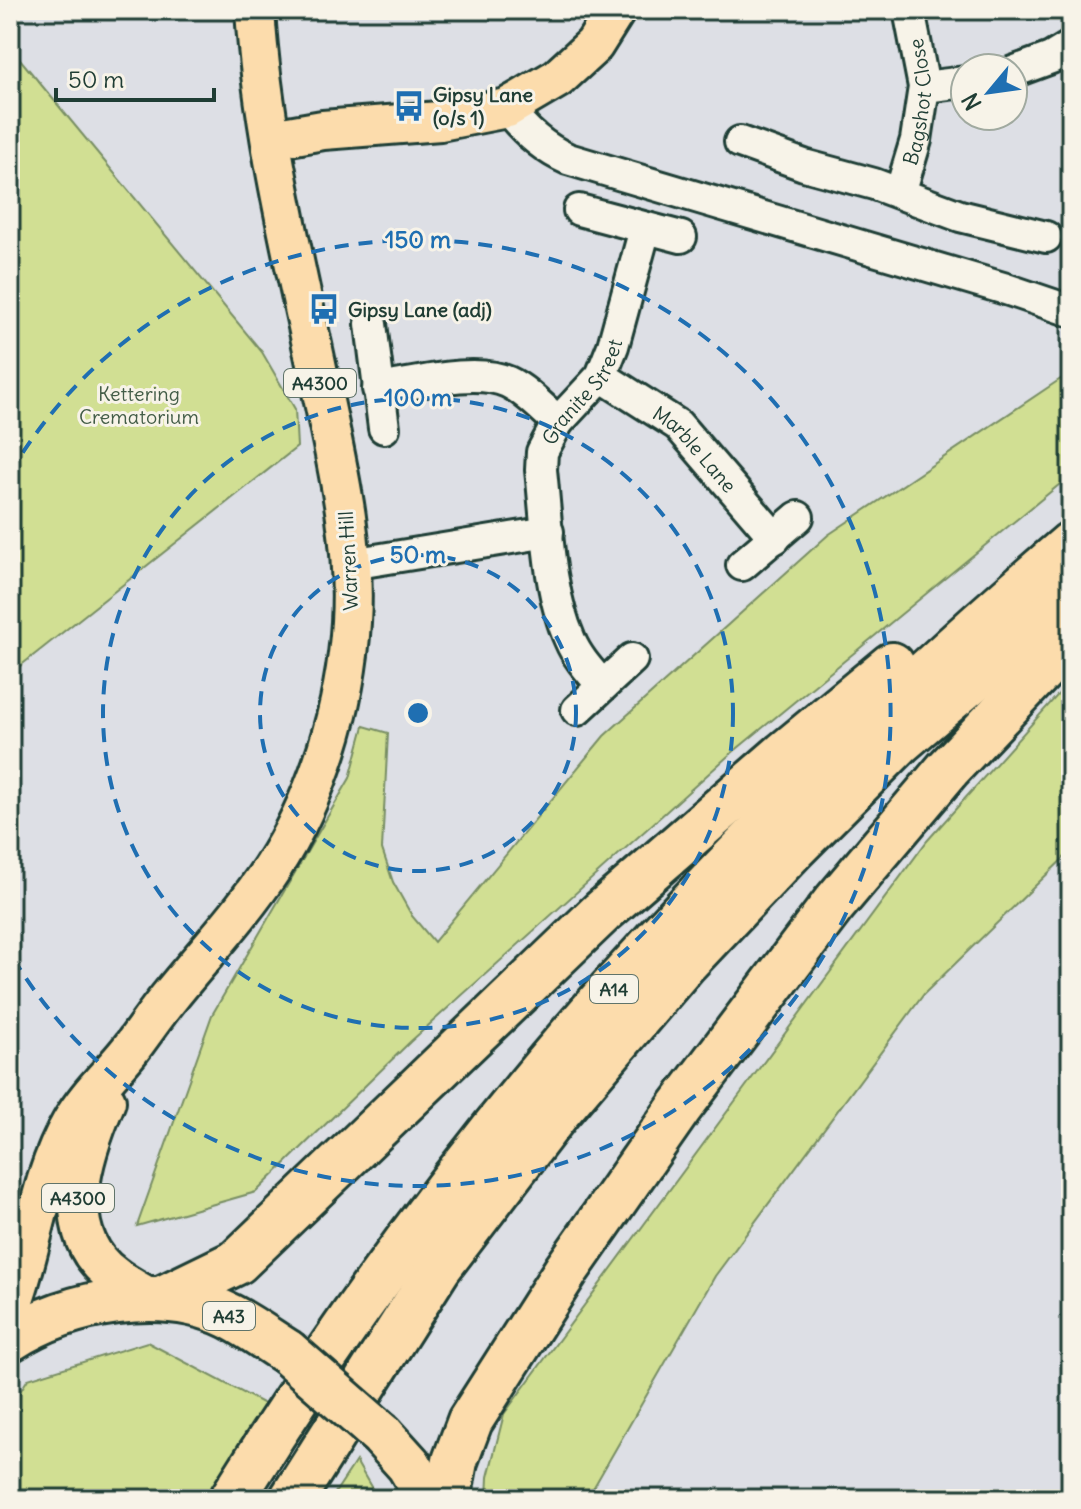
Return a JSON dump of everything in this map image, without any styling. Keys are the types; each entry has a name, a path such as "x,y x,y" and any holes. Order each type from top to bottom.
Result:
{"highway":[{"path":"156,1298 237,1262 602,912 784,754 961,609 1071,527"},
{"name":"A14","path":"232,1499 289,1407 412,1234 537,1076 658,938 878,715 1071,544"},
{"name":"A14","path":"292,1499 439,1267 557,1113 685,963 900,742 1071,596"},
{"path":"448,1499 455,1461 470,1421 567,1269 680,1107 833,905 948,769 1071,639"},
{"name":"A43","path":"10,1339 30,1326 86,1307 156,1298 198,1304 230,1316 287,1352 381,1434 409,1465 429,1499"}],"main road":[{"name":"Warren Hill","path":"10,1310 53,1160 71,1123 93,1091 126,1055 246,905 273,866 306,804 332,733 345,676 351,622 351,564 344,496 272,139 257,47 255,10"},
{"path":"272,139 323,130 440,121 507,108 529,97 567,70 594,45 616,10"},
{"name":"Warren Hill","path":"126,1055 93,1133 83,1164 77,1199 84,1234 98,1260 112,1275 156,1298"}],"street":[{"name":"Bagshot Close","path":"900,193 916,140 924,87 909,10"},
{"path":"1029,66 1071,46"},
{"path":"924,87 949,84"},
{"path":"507,108 548,151 568,159 1071,311"},
{"name":"Bagshot Close","path":"740,142 804,165 900,193 960,216 1046,237"},
{"path":"579,210 681,237"},
{"name":"Granite Street","path":"602,685 585,666 570,641 557,604 541,470 542,452 558,422 601,376 613,346 645,229"},
{"path":"371,324 384,428"},
{"path":"378,389 453,378 492,376 511,384 558,422"},
{"name":"Marble Lane","path":"601,376 678,425 775,538"},
{"path":"742,565 798,517"},
{"path":"351,564 548,532"},
{"path":"577,710 632,659"}],"green space":[{"name":"Kettering Crematorium","path":"10,47 262,352 295,409 297,447 10,674"},
{"path":"1071,372 1071,475 727,757 410,1042 256,1192 137,1226 212,1015 350,778 364,726 388,733 382,849 393,882 412,916 434,942 604,736 828,535"},
{"path":"1071,680 1071,851 924,994 715,1276 587,1499 487,1499 488,1477 504,1414 927,841"},
{"path":"147,1342 266,1405 208,1499 10,1499 10,1407 28,1379"},
{"path":"356,1461 378,1499 331,1499"}],"place":[{"name":"Gipsy Lane (o/s 1)","path":"409,106"},
{"name":"Gipsy Lane (adj)","path":"324,309"}]}
